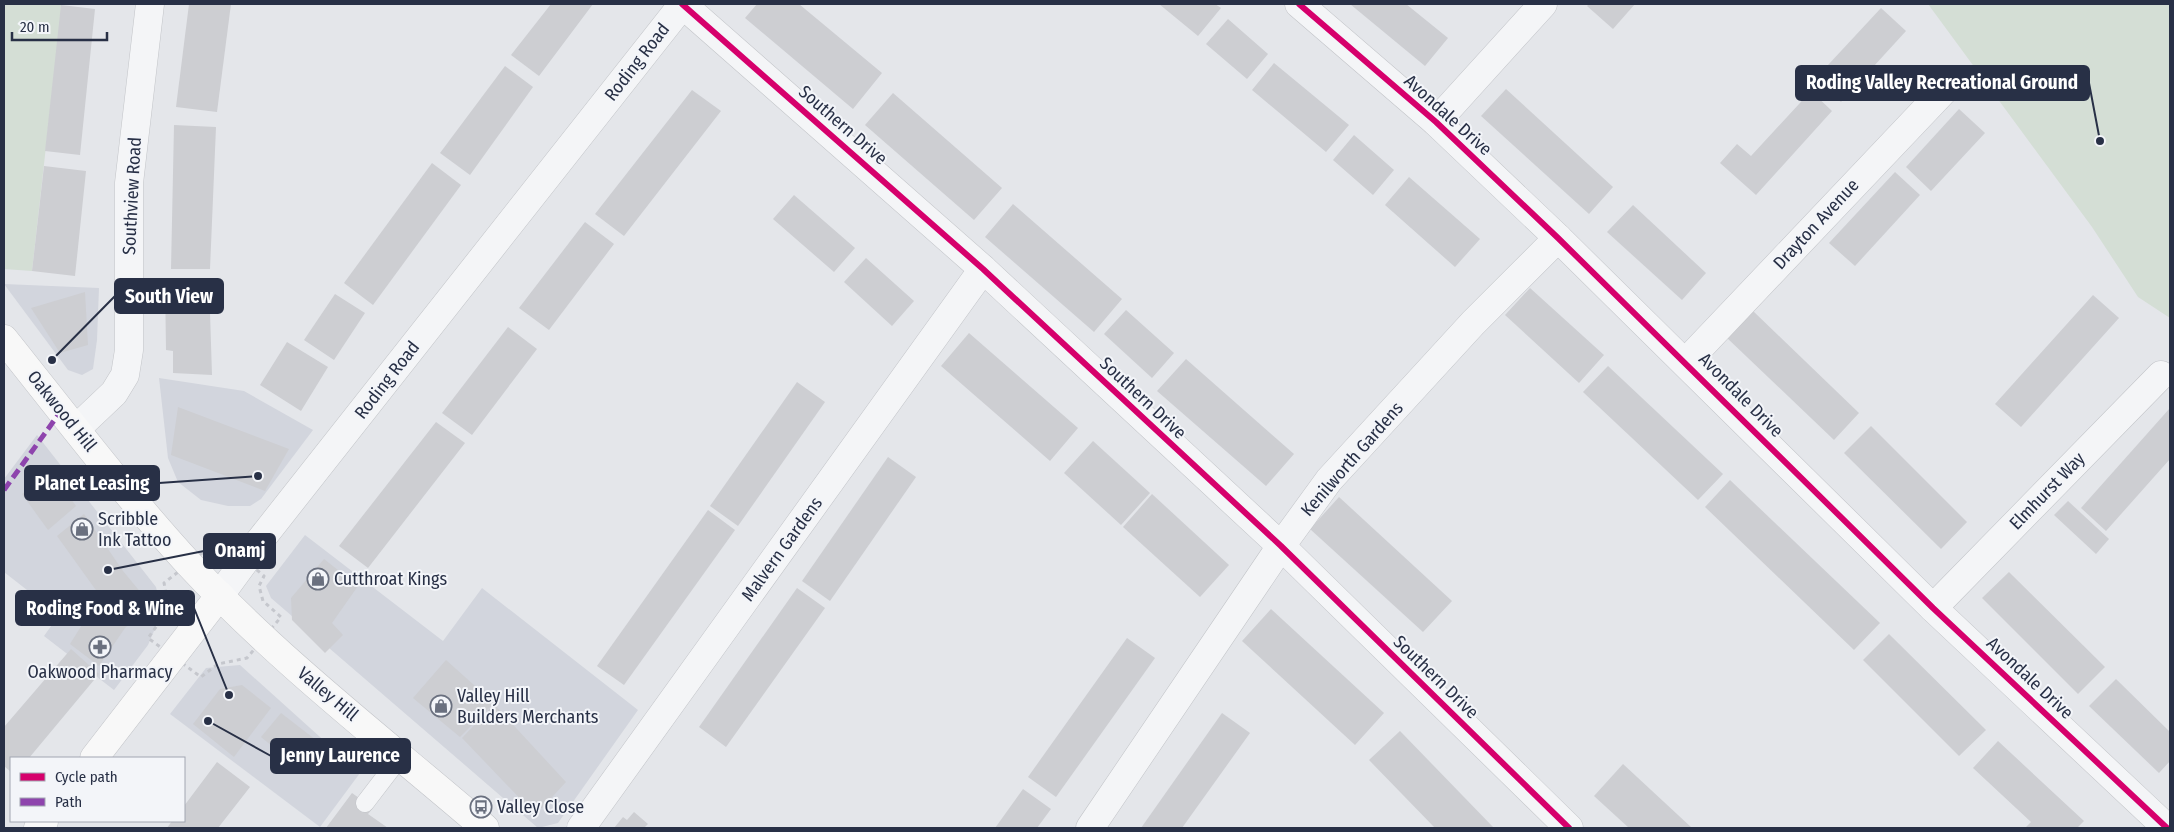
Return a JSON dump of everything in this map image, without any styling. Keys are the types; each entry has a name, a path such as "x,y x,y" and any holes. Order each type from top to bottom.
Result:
{"street":[{"name":"Southview Road","path":"76,429 114,393 125,375 129,350 129,183 150,4"},
{"name":"Southern Drive","path":"682,4 983,269 1281,546 1565,826"},
{"name":"Roding Road","path":"95,757 258,543 682,4"},
{"name":"Avondale Drive","path":"1299,4 1436,122 1558,238 2155,824"},
{"path":"1436,122 1544,4"},
{"name":"Drayton Avenue","path":"1686,362 1947,86"},
{"name":"Kenilworth Gardens","path":"1090,828 1281,546 1329,480 1473,323 1558,238"},
{"name":"Malvern Gardens","path":"581,828 983,269"},
{"name":"Oakwood Hill","path":"4,338 159,529 220,595"},
{"name":"Elmhurst Way","path":"1933,608 2161,375"},
{"name":"Valley Hill","path":"220,595 269,643 485,828"}],"lane":[{"path":"365,802 401,756"}],"shaded area":[{"path":"4,4 62,4 32,271 4,269"},
{"path":"1928,4 2170,4 2170,318 2138,297 2092,227"},
{"path":"4,284 99,288 97,340 93,369 82,375 68,370"},
{"path":"159,378 244,391 313,430 261,499 250,506 228,506 201,500 178,482 168,458"},
{"path":"37,435 156,587 162,612 148,645 114,690 44,636 59,615 4,572 4,479"},
{"path":"305,535 443,641 482,588 638,710 558,823 538,828 271,598 266,586"},
{"path":"240,665 360,773 320,827 170,714 206,668"}],"building":[{"path":"189,4 231,4 217,112 176,107"},
{"path":"551,4 593,4 539,76 511,55"},
{"path":"757,4 799,4 882,73 853,109 745,18"},
{"path":"1159,4 1215,4 1221,8 1198,36"},
{"path":"1350,4 1406,4 1448,38 1425,66"},
{"path":"1589,4 1635,4 1613,29 1587,6"},
{"path":"61,5 95,9 80,155 45,151"},
{"path":"1881,8 1906,31 1841,102 1815,79"},
{"path":"1228,19 1268,54 1247,79 1206,44"},
{"path":"1274,63 1349,125 1326,152 1252,90"},
{"path":"505,66 533,87 470,175 440,153"},
{"path":"1506,89 1613,187 1589,214 1481,116"},
{"path":"692,90 721,111 624,236 595,214"},
{"path":"1811,91 1832,111 1756,195 1720,163 1737,144 1751,156"},
{"path":"893,93 1002,188 974,220 865,125"},
{"path":"1959,109 1985,133 1931,191 1906,167"},
{"path":"174,125 216,127 210,269 171,269"},
{"path":"1354,135 1394,170 1373,195 1333,160"},
{"path":"432,163 461,185 373,305 344,283"},
{"path":"44,166 86,171 75,276 32,271"},
{"path":"1895,172 1920,195 1855,266 1829,243"},
{"path":"1409,177 1480,239 1455,267 1385,205"},
{"path":"794,195 855,248 834,272 773,219"},
{"path":"1013,204 1122,299 1094,332 985,237"},
{"path":"1633,205 1706,273 1682,300 1607,232"},
{"path":"585,222 614,244 549,330 519,308"},
{"path":"866,258 914,301 892,326 844,282"},
{"path":"165,281 209,281 212,375 173,373 173,351 166,350"},
{"path":"1530,288 1604,355 1579,383 1505,315"},
{"path":"85,292 88,345 60,353 31,308"},
{"path":"335,294 365,313 334,360 304,340"},
{"path":"2093,295 2119,318 2021,427 1995,404"},
{"path":"1126,310 1174,353 1152,378 1104,334"},
{"path":"1752,310 1859,413 1834,440 1726,337"},
{"path":"508,327 537,349 472,435 442,413"},
{"path":"969,333 1078,428 1050,461 941,366"},
{"path":"287,342 328,367 301,411 260,385"},
{"path":"1186,359 1294,454 1266,486 1157,391"},
{"path":"1608,366 1723,474 1698,500 1583,392"},
{"path":"797,382 825,402 738,526 710,506"},
{"path":"178,407 289,449 265,491 171,455"},
{"path":"2170,408 2170,459 2106,531 2081,508"},
{"path":"436,422 465,443 368,568 339,546"},
{"path":"1871,426 1967,522 1941,549 1844,453"},
{"path":"1093,441 1150,493 1121,525 1064,473"},
{"path":"888,457 916,477 830,601 802,581"},
{"path":"51,471 76,506 48,530 22,494"},
{"path":"1730,480 1880,623 1854,650 1705,507"},
{"path":"1152,494 1229,565 1200,597 1123,527"},
{"path":"1339,497 1452,601 1423,632 1310,529"},
{"path":"2068,501 2109,539 2096,554 2054,515"},
{"path":"708,510 735,530 624,685 597,666"},
{"path":"84,514 123,571 142,594 143,611 125,628 99,666 70,644 95,604 98,593 57,536"},
{"path":"324,559 358,586 332,623 343,635 325,653 292,620 291,598"},
{"path":"2009,572 2105,667 2078,694 1982,598"},
{"path":"797,588 825,608 726,747 699,727"},
{"path":"1271,609 1384,713 1355,745 1242,641"},
{"path":"1889,634 1986,730 1959,756 1863,660"},
{"path":"1127,638 1155,658 1056,797 1028,777"},
{"path":"71,649 99,674 30,757 10,757 10,771 4,766 4,727"},
{"path":"446,660 494,703 460,737 413,698"},
{"path":"2116,679 2170,732 2170,761 2159,773 2089,706"},
{"path":"242,685 271,708 234,757 193,724 220,689"},
{"path":"494,704 566,782 542,808 529,808 462,738"},
{"path":"281,713 325,747 304,772 261,737"},
{"path":"1222,713 1250,733 1182,828 1141,828"},
{"path":"1400,731 1494,828 1435,828 1369,760"},
{"path":"1998,741 2084,821 2077,828 2025,828 2031,822 1973,768"},
{"path":"217,762 250,787 218,828 167,828 171,822 185,822 185,805"},
{"path":"1623,764 1692,828 1629,828 1594,796"},
{"path":"1023,789 1051,809 1037,828 995,828"},
{"path":"352,793 373,808 368,814 388,828 326,828"},
{"path":"634,812 648,824 644,828 614,828 623,817 627,820"}],"marked path":[{"path":"4,490 61,411"}],"cycle path":[{"path":"682,4 983,269 1281,546 1569,828"},
{"path":"1299,4 1436,122 1558,238 1933,608 2167,828"}],"place":[{"name":"Roding Valley Recreational Ground","path":"2100,141"},
{"name":"South View","path":"52,360"},
{"name":"Planet Leasing","path":"258,476"},
{"name":"Scribble Ink Tattoo","path":"82,529"},
{"name":"Onamj","path":"108,570"},
{"name":"Cutthroat Kings","path":"318,579"},
{"name":"Oakwood Pharmacy","path":"100,647"},
{"name":"Roding Food & Wine","path":"229,695"},
{"name":"Valley Hill Builders Merchants","path":"441,706"},
{"name":"Jenny Laurence","path":"208,721"},
{"name":"Valley Close","path":"481,807"}]}
